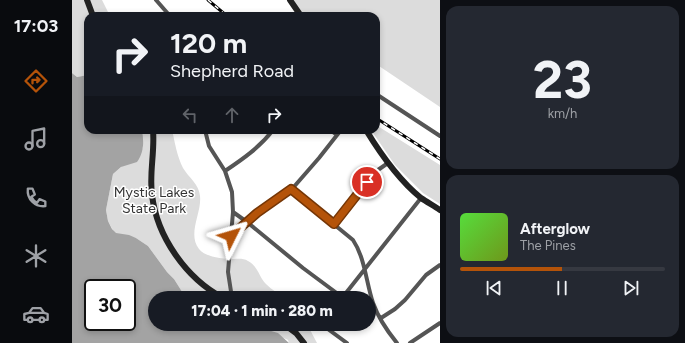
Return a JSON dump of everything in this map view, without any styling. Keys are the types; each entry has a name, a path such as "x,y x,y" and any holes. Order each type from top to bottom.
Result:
{"main road":[{"path":"87,0 92,12"},
{"path":"290,0 298,12"},
{"path":"153,134 152,194 159,223 168,242 182,263 206,287 212,291"},
{"path":"369,134 388,163 421,198 440,210"},
{"path":"294,331 304,343"}],"street":[{"path":"156,0 166,12"},
{"path":"380,97 440,136"},
{"path":"206,134 209,146 225,170 232,192 233,212 228,272 231,291"},
{"path":"225,170 243,159 263,143 270,134"},
{"path":"231,236 257,213 291,189 319,158 336,134"},
{"path":"334,224 375,172 388,163"},
{"path":"291,189 353,240 359,251 373,304 391,336 397,343"},
{"path":"348,291 421,198"},
{"path":"233,212 333,291"},
{"path":"381,318 400,305 426,275 440,265"},
{"path":"410,343 440,323"},
{"path":"331,331 347,343"}],"green space":[{"path":"72,0 102,0 108,12 84,12 84,76 77,77 72,73"},
{"path":"293,0 440,0 440,107 380,67 380,12 301,12"},
{"path":"380,128 440,165 440,204 423,193 395,165 374,134 380,134"},
{"name":"Mystic Lakes State Park","path":"142,134 173,134 176,149 183,168 198,188 200,196 194,237 199,249 205,254 214,257 224,259 242,259 248,261 254,266 266,284 275,291 182,291 148,246 136,238 118,235 114,232 108,221 106,210 113,174 143,148"},
{"path":"268,331 311,331 317,343 289,343 288,340"}],"shaded area":[{"path":"72,73 77,77 84,76 84,134 142,134 142,151 137,162 121,167 113,174 106,210 108,221 112,229 116,233 129,235 136,238 148,246 182,291 148,291 148,331 271,331 278,333 289,343 72,343"}],"railway":[{"path":"208,0 222,12"},
{"path":"380,121 440,159"}],"route":[{"path":"231,236 257,213 291,189 334,224 367,182"}]}
